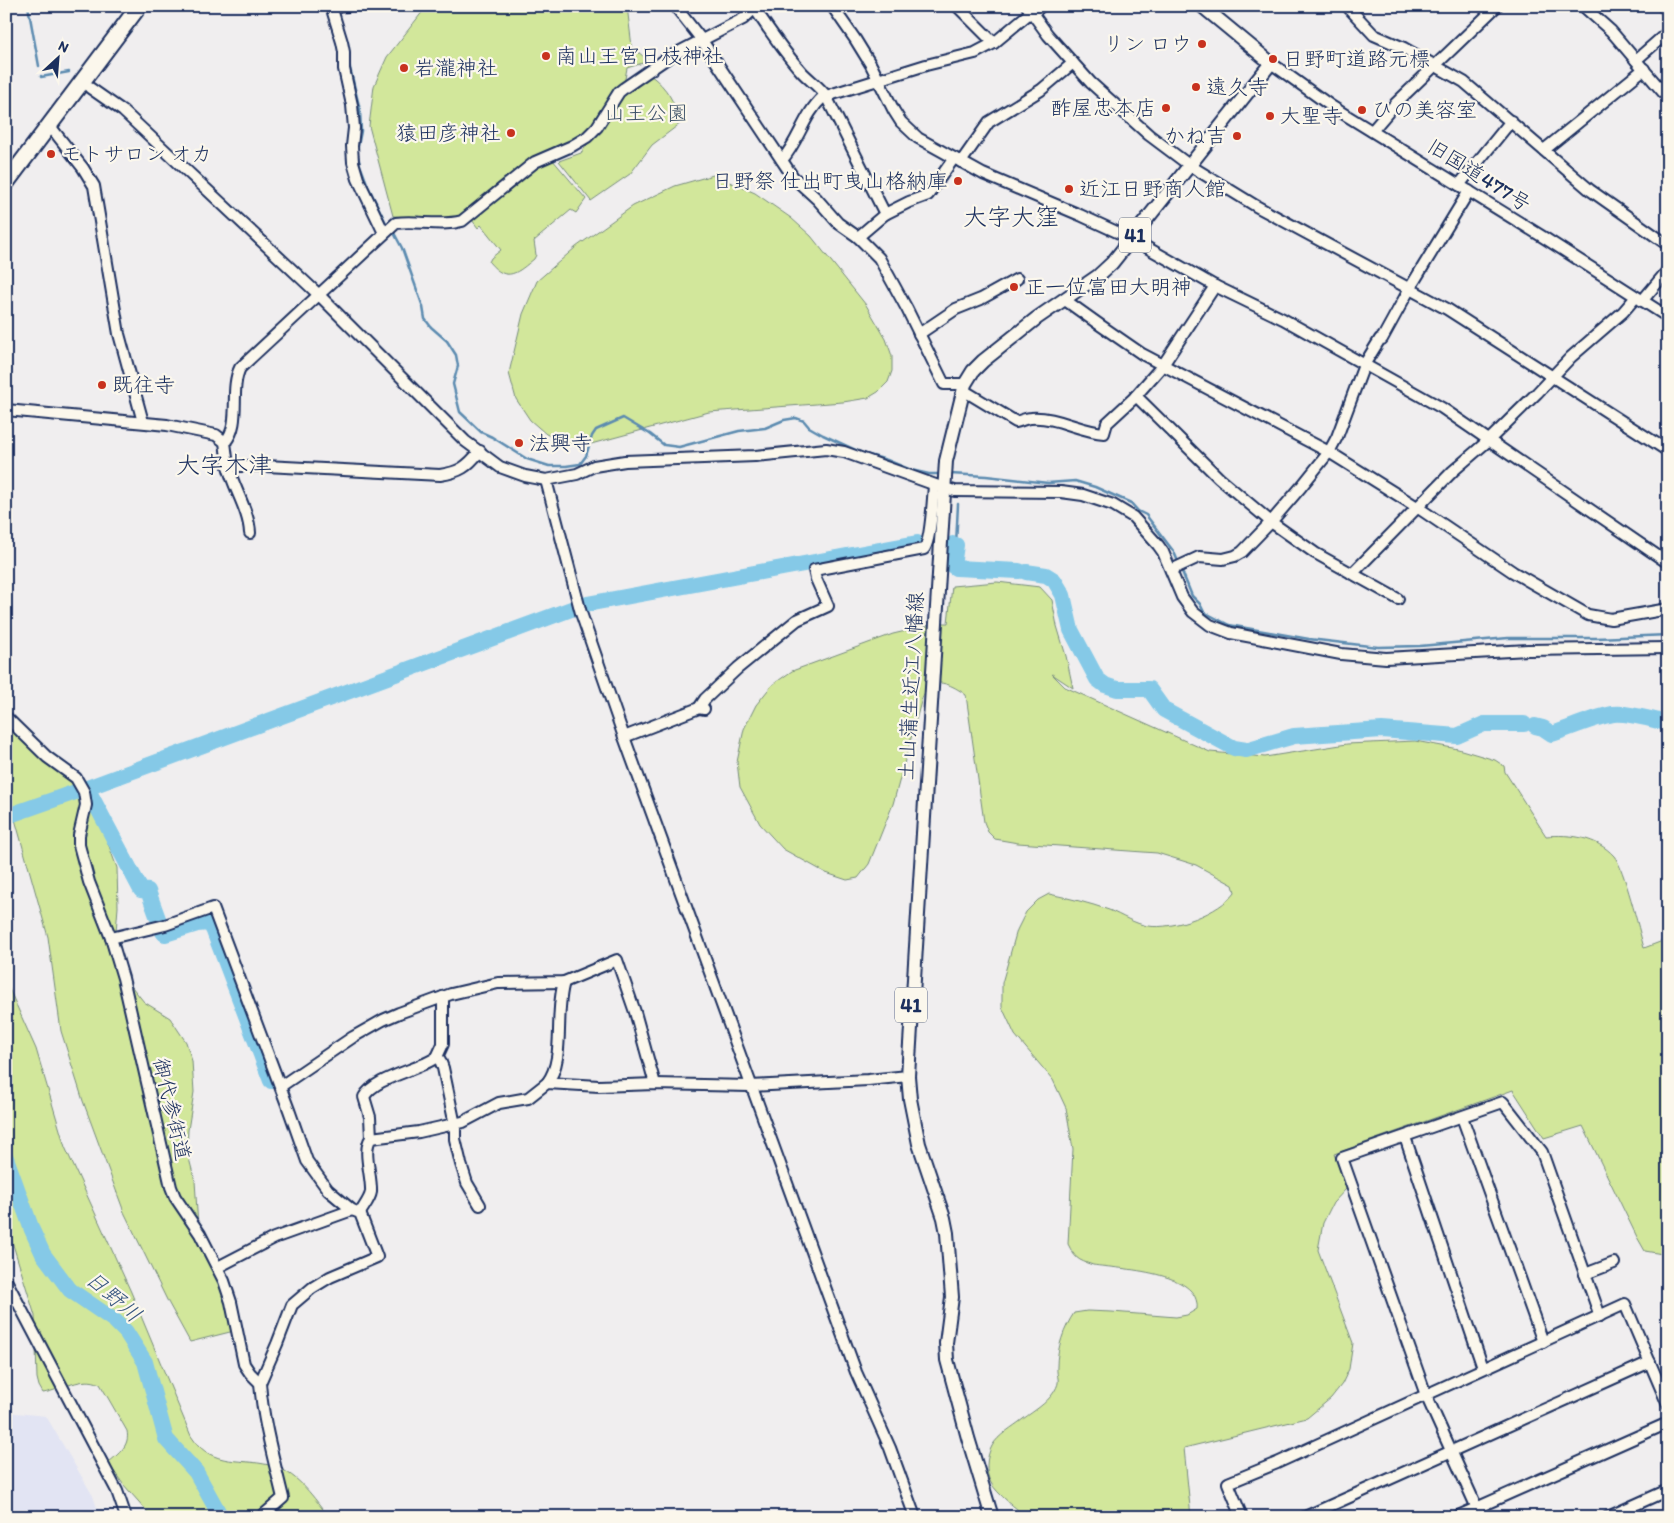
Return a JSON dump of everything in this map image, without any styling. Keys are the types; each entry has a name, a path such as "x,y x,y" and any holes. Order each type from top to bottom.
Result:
{"highway":[{"path":"6,183 139,6"}],"main road":[{"path":"1202,6 1271,63"},
{"name":"土山蒲生近江八幡線","path":"992,1517 947,1360 946,1343 952,1297 947,1233 944,1218 919,1144 908,1076 941,485 964,387 973,371 1037,318 1066,300 1112,263 1271,63"}],"street":[{"path":"347,6 331,7 342,42 344,69 352,105 354,128 353,162 358,178 389,229"},
{"path":"675,6 701,39 792,176 817,199 838,223 858,237 879,258 907,309 944,384 964,387 1016,422 1029,418 1048,419 1090,432 1104,433 1107,423 1136,396 1163,365 1215,286"},
{"path":"832,6 855,39 894,111 911,132 927,144 1012,188 1080,215 1132,239 1215,286 1283,319 1442,408 1668,563"},
{"path":"957,6 994,43"},
{"path":"782,160 788,153 813,108 826,96 926,65 975,53 994,43 1030,11 1041,6"},
{"path":"1347,6 1374,36 1392,42 1464,82 1590,190 1668,245"},
{"path":"1372,131 1435,65 1497,6"},
{"path":"1582,6 1611,31 1668,98"},
{"path":"1663,6 1668,13"},
{"path":"225,442 230,436 235,407 234,384 240,368 246,360 389,229 408,221 451,224 462,221 535,162 572,146 587,137 597,127 619,92 624,88 669,57 743,19 756,7 792,62 826,96 885,214"},
{"path":"1030,11 1073,64 1112,104 1189,165 1256,206 1447,309 1668,450"},
{"path":"1636,60 1668,32"},
{"name":"旧国道477号","path":"1271,63 1331,106 1668,317"},
{"path":"858,237 885,214 928,195 989,122 1041,90 1073,64"},
{"path":"1544,150 1644,69"},
{"path":"90,88 123,111 318,294 465,441 489,460 508,470 546,480 577,474 594,466 625,461 755,456 826,448 844,452 955,491 1061,492 1105,501 1133,517 1150,534 1173,569 1182,597 1193,612 1210,625 1231,633 1341,654 1386,658 1528,650 1668,648"},
{"path":"1460,185 1511,121"},
{"path":"50,126 83,168 94,186 119,334 143,422"},
{"path":"1173,569 1199,557 1223,559 1242,552 1271,522 1329,452 1364,365 1391,325 1410,288 1469,191"},
{"path":"1352,574 1453,471 1489,440 1584,345 1639,299 1668,270"},
{"path":"919,334 956,309 981,299 1017,279"},
{"path":"1066,300 1113,334 1163,365 1329,452 1417,507 1513,572 1588,615 1611,620 1668,609"},
{"path":"1136,396 1219,478 1271,522 1315,553 1398,599"},
{"path":"6,410 143,422 216,434 225,442 228,466 235,489 243,504 250,526 250,533"},
{"path":"228,466 266,466 440,475 459,470 469,464 480,451"},
{"path":"546,480 580,613 624,737 856,1372 890,1448 914,1517"},
{"path":"624,737 701,709 705,699 738,668 797,620 828,606 814,570 924,549 941,485"},
{"name":"御代参街道","path":"6,717 47,757 76,778 82,789 86,806 79,835 79,845 89,882 111,938 122,978 171,1187 175,1197 200,1234 218,1267 231,1302 244,1364 250,1374 260,1383"},
{"path":"111,938 165,925 214,908 307,1161 328,1190 356,1211 377,1257 330,1277 312,1288 292,1305 260,1383 267,1431 283,1498 261,1517"},
{"path":"281,1086 335,1048 383,1020 443,997 498,983 564,982 617,960 633,1004 655,1084"},
{"path":"371,1138 455,1125 499,1103 528,1098 547,1083 553,1076 557,1063 559,1009 564,982"},
{"path":"218,1267 274,1238 356,1211 371,1194 367,1147 371,1138 370,1117 364,1096 366,1092 380,1081 426,1065 437,1057 443,1044 443,997"},
{"path":"437,1057 443,1068 463,1174 480,1205"},
{"path":"547,1083 599,1086 655,1084 750,1086 908,1076"},
{"path":"1479,1512 1426,1394 1342,1158 1503,1102 1542,1152 1600,1316"},
{"path":"1462,1117 1543,1342"},
{"path":"1405,1137 1483,1368"},
{"path":"1586,1274 1614,1263"},
{"path":"6,1280 117,1491 126,1517"},
{"path":"1242,1517 1228,1483 1626,1304 1668,1405"},
{"path":"1305,1517 1650,1362"},
{"path":"1456,1517 1479,1512 1668,1423"},
{"path":"1608,1517 1668,1490"}],"shaded area":[{"path":"6,1412 46,1416 93,1496 100,1517 6,1517"}],"green space":[{"path":"427,6 627,6 632,47 649,61 627,68 624,84 615,92 590,129 577,141 482,199 463,214 449,219 393,216 369,126 374,86 387,57"},
{"name":"山王公園","path":"650,75 670,96 681,123 652,145 630,174 591,201 559,161 581,153 627,90"},
{"path":"552,159 586,199 576,213 571,210 534,241 536,255 534,259 512,274 501,273 489,262 501,250 481,225 478,228 472,220 473,216 536,164"},
{"path":"713,175 755,193 791,218 811,236 866,305 886,339 892,356 892,371 888,382 878,392 868,398 843,402 709,412 591,444 565,443 546,434 530,420 516,399 509,373 523,314 537,281 576,247 633,206 675,186"},
{"path":"997,582 1040,587 1052,600 1073,688 1052,674 1065,687 1210,752 1265,757 1347,744 1415,741 1458,749 1495,760 1504,766 1505,772 1546,836 1574,836 1583,838 1600,845 1614,856 1627,885 1644,948 1668,939 1668,1255 1645,1251 1583,1126 1544,1138 1513,1090 1334,1154 1347,1188 1333,1203 1323,1223 1318,1250 1353,1343 1349,1369 1342,1384 1331,1398 1307,1418 1184,1448 1191,1517 1027,1517 1002,1496 989,1479 987,1460 995,1442 1006,1431 1044,1403 1056,1388 1058,1381 1057,1359 1060,1345 1067,1325 1074,1313 1087,1311 1176,1317 1187,1315 1197,1309 1195,1296 1186,1287 1173,1279 1156,1274 1093,1265 1077,1258 1068,1244 1073,1149 1066,1108 1053,1080 1015,1035 1002,1007 1002,983 1017,930 1026,912 1038,900 1049,894 1102,907 1143,925 1159,927 1183,923 1219,907 1235,892 1233,885 1196,865 1157,853 1018,843 995,839 988,832 984,822 966,695 943,683 933,684 922,698 893,804 869,864 858,878 847,880 826,873 783,849 760,824 740,787 737,762 744,729 756,705 772,685 792,671 893,634 940,623 948,623 952,586"},
{"path":"6,726 13,728 86,795 105,835 117,868 118,907 115,944 128,982 144,1002 170,1018 186,1042 192,1061 194,1092 187,1151 195,1181 199,1241 218,1273 234,1331 190,1342 168,1302 124,1212 83,1101 61,1031 48,937 6,787"},
{"path":"6,982 36,1049 65,1147 131,1292 191,1436 200,1447 209,1454 219,1458 264,1464 284,1471 306,1488 329,1517 149,1517 146,1510 123,1484 108,1463 125,1445 127,1431 100,1384 86,1381 79,1382 43,1393 37,1378 35,1316 6,1222"}],"waterway":[{"path":"28,6 39,66"},
{"path":"344,32 348,44 350,68 360,110 361,131 357,151 360,165 368,186 389,227"},
{"path":"41,76 69,72"},
{"path":"393,231 402,248 423,307 425,319 447,341 456,355 458,366 453,384 460,412 481,432 527,459 549,466 580,464 586,456 592,436 596,430 623,418 664,445 679,447 739,431 765,428 784,420 796,418 804,421 809,427 823,435 862,453 887,460 911,470 929,474 942,474"},
{"path":"950,474 1048,483 1075,481 1095,487 1131,503 1138,511 1146,515 1174,552 1179,564"},
{"path":"956,545 958,504"},
{"path":"587,604 917,543"},
{"path":"953,544 956,545 953,566 956,568 1019,571"},
{"path":"1181,569 1192,596 1200,604 1204,612 1229,625 1309,639 1378,647 1420,646 1508,638 1597,638 1668,635"},
{"path":"1026,572 1046,575 1054,580 1063,595 1071,630 1097,679 1105,685 1117,689 1149,689 1164,710 1234,748 1246,750 1294,736 1382,730 1457,736 1484,724 1524,724"},
{"path":"6,814 10,815 87,788 574,608"},
{"path":"1535,726 1543,728 1552,734 1613,714 1633,715 1668,723"},
{"path":"87,788 141,890 148,891 160,924"},
{"path":"163,932 165,934 197,924 209,923 213,929 271,1081"},
{"name":"日野川","path":"6,1158 32,1230 43,1254 70,1290 115,1321 126,1332 145,1362 166,1439 196,1472 221,1517"}],"place":[{"name":"リン ロウ","path":"1202,44"},
{"name":"南山王宮日枝神社","path":"546,56"},
{"name":"日野町道路元標","path":"1273,59"},
{"name":"岩瀧神社","path":"404,68"},
{"name":"遠久寺","path":"1196,87"},
{"name":"酢屋忠本店","path":"1166,108"},
{"name":"ひの美容室","path":"1362,110"},
{"name":"大聖寺","path":"1270,116"},
{"name":"猿田彦神社","path":"511,133"},
{"name":"かね吉","path":"1237,136"},
{"name":"モトサロン オカ","path":"51,154"},
{"name":"日野祭 仕出町曳山格納庫","path":"958,181"},
{"name":"近江日野商人館","path":"1069,189"},
{"name":"正一位富田大明神","path":"1014,287"},
{"name":"既往寺","path":"102,385"},
{"name":"法興寺","path":"519,443"}],"district":[{"name":"大字大窪","path":"1011,217"},
{"name":"大字木津","path":"224,465"}]}
